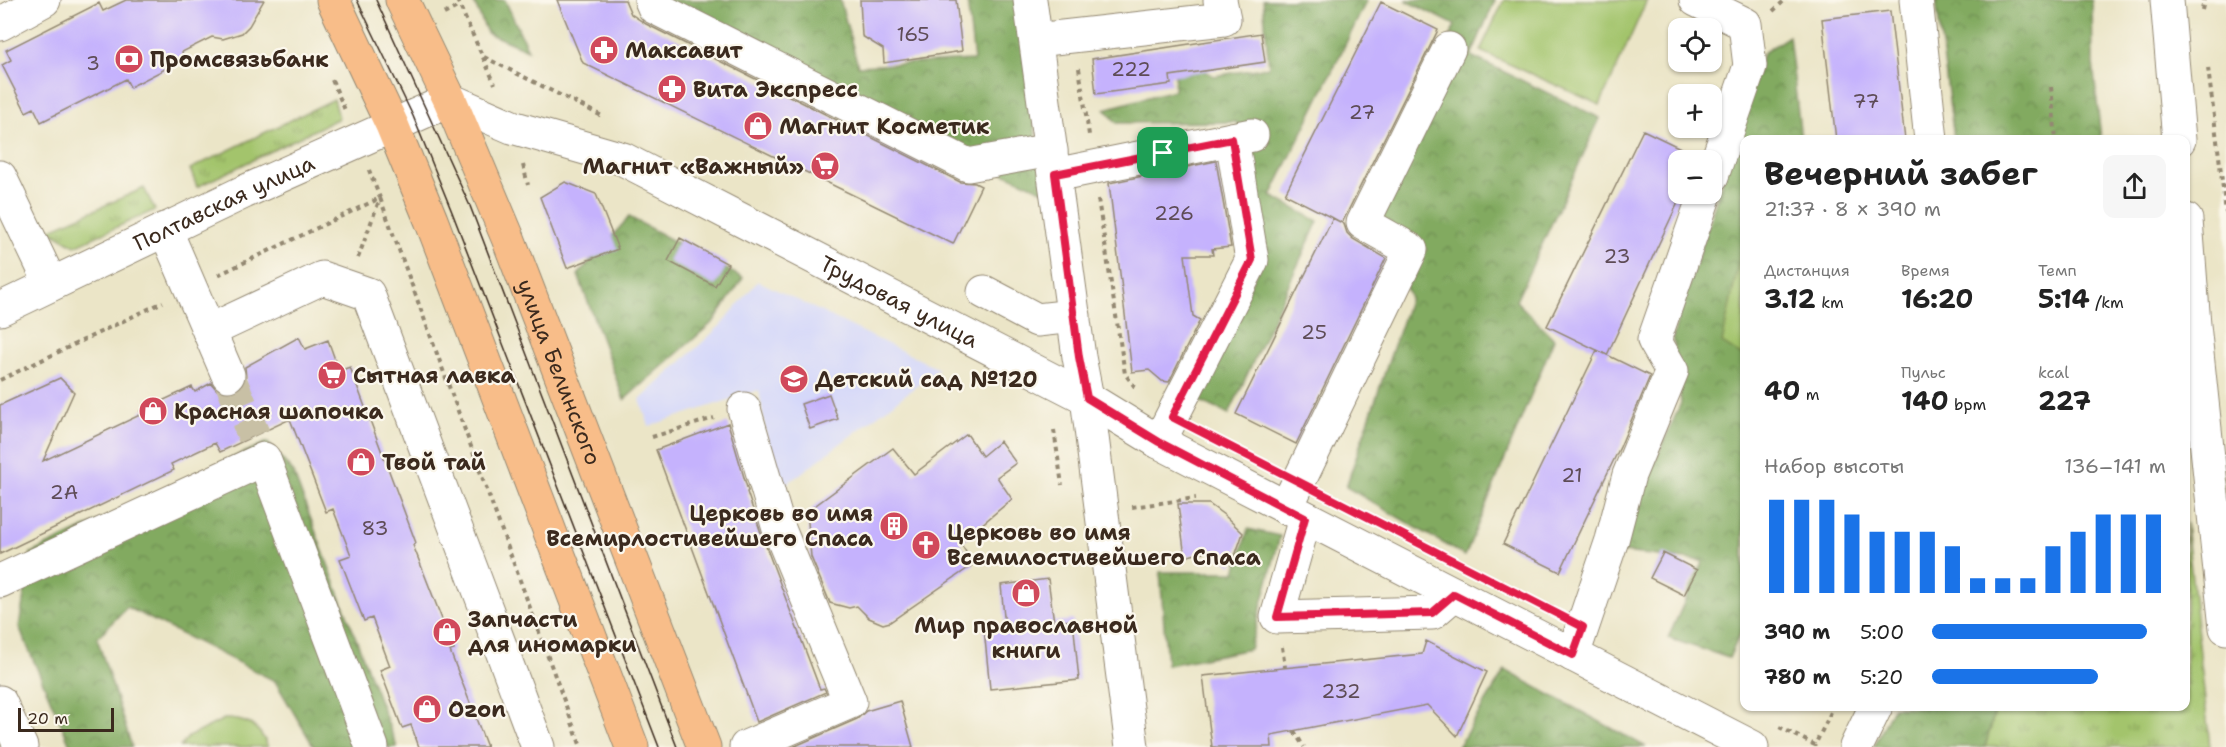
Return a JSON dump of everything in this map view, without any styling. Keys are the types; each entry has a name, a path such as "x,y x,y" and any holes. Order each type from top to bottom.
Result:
{"main road":[{"path":"333,0 392,125 431,220 632,747"},
{"name":"улица Белинского","path":"402,0 450,100 508,238 704,747"}],"street":[{"path":"0,24 44,0"},
{"path":"651,0 654,8 968,165 1053,162 1094,167 1242,137 1252,260 1166,430"},
{"path":"1030,0 1087,398 1132,747"},
{"path":"1036,40 1224,19 1220,0"},
{"path":"1696,0 1744,24 1750,66 1721,150"},
{"path":"1916,0 1930,135"},
{"path":"2167,0 2179,135"},
{"path":"1449,49 1364,223 1411,250 1296,513 1277,617 1432,613 1454,594"},
{"name":"Полтавская улица","path":"0,309 165,229 450,100"},
{"name":"Трудовая улица","path":"450,100 512,127 623,159 1087,398 1166,430 1296,513 1573,655 1762,735"},
{"path":"3,190 51,284"},
{"path":"1573,655 1612,540 1629,475 1672,371 1654,340 1702,204"},
{"path":"165,229 228,375"},
{"path":"2190,243 2213,378 2226,628"},
{"path":"209,332 322,278 368,294 538,747"},
{"path":"984,292 1037,320 1074,316"},
{"path":"744,409 779,529 850,702 746,747"},
{"path":"0,581 259,447 372,747"},
{"path":"0,702 21,747"},
{"path":"1856,747 1874,711"}],"path":[{"path":"457,0 484,57"},
{"path":"2202,12 2204,0"},
{"path":"442,15 459,6"},
{"path":"1074,35 1125,374 1166,430"},
{"path":"2207,59 2226,213"},
{"path":"2051,87 2056,135"},
{"path":"369,168 581,747"},
{"path":"347,287 380,198"},
{"path":"0,380 380,198"},
{"path":"1117,380 1125,374"},
{"path":"652,436 744,409"},
{"path":"1131,507 1207,497"},
{"path":"1762,735 1815,745 1831,711"},
{"path":"1294,731 1304,747"}],"shaded area":[{"name":"Детский сад №120","path":"758,281 939,369 775,493 759,390 649,426 640,400 720,326"}],"green space":[{"path":"473,0 505,0 528,50 487,33"},
{"path":"636,0 840,0 858,66 974,60 967,0 1016,0 1044,191 641,11"},
{"path":"1263,0 1367,0 1271,196 1318,221 1229,414 1195,399 1260,265 1237,122 1117,123 1105,109 1174,90 1175,73 1200,68 1214,76 1269,67"},
{"path":"1405,0 1495,0 1471,56 1600,118 1516,301 1554,339 1465,556 1346,487 1410,298 1378,215 1455,25"},
{"path":"1504,0 1647,0 1600,105 1480,51"},
{"path":"1936,0 2092,0 2093,63 2101,135 1953,135"},
{"path":"1789,36 1801,135 1740,135 1740,634 1729,658 1668,638 1703,561 1615,551 1681,403 1673,336 1715,204 1722,204 1722,182 1763,53"},
{"path":"334,99 339,118 197,187 190,169"},
{"path":"144,188 155,210 75,246 49,230"},
{"path":"629,217 743,278 714,321 624,400 578,275"},
{"path":"1740,255 1740,354 1722,343"},
{"path":"267,442 293,472 397,747 314,747 275,681 127,607 97,638 132,747 71,747 19,627 31,553"},
{"path":"1248,529 1280,536 1250,649 1167,665 1160,572 1235,572"},
{"path":"2190,560 2210,747 1985,747 1995,711 2190,711"},
{"path":"1505,670 1646,747 1458,747"},
{"path":"1891,711 1995,711 1985,747 1874,747"},
{"path":"224,719 239,720 256,728 268,747 180,747 188,737"}],"building":[{"path":"126,0 264,0 249,26 242,33 223,39 212,37 182,52 185,59 130,87 126,79 41,122 34,108 26,112 2,65 11,60 6,50 99,3 103,11"},
{"path":"557,0 625,0 631,14 646,24 960,182 975,183 981,186 953,244 583,63"},
{"path":"860,0 956,0 962,51 884,63 883,49 862,36"},
{"path":"1381,2 1438,30 1342,223 1285,194"},
{"path":"1890,11 1904,135 1835,135 1822,19"},
{"path":"1261,33 1265,62 1170,76 1171,84 1096,94 1092,59"},
{"path":"1643,130 1684,150 1668,150 1668,204 1677,204 1607,355 1547,326"},
{"path":"1216,161 1231,247 1212,249 1213,255 1185,255 1193,316 1200,320 1169,382 1162,381 1149,370 1132,372 1109,183"},
{"path":"565,182 596,194 618,249 567,268 540,197"},
{"path":"1333,218 1344,224 1347,233 1353,239 1386,258 1296,444 1236,414"},
{"path":"680,238 728,264 715,286 668,261"},
{"path":"299,337 305,349 328,340 339,371 350,367 416,543 413,545 454,650 450,651 487,747 419,747 411,725 402,728 380,670 390,666 372,618 364,621 340,559 351,555 333,509 326,512 290,419 220,452 215,443 171,464 174,470 0,554 0,405 60,378 74,392 43,461 142,414 140,411 192,387 195,392 211,383 217,390 225,393 236,392 243,386 246,378 245,367"},
{"path":"1597,350 1650,376 1620,447 1560,572 1503,544"},
{"path":"829,394 838,419 810,429 801,404"},
{"path":"728,423 762,536 820,689 824,688 826,692 757,722 656,450"},
{"name":"Церковь во имя Всемирлостивейшего Спаса","path":"967,434 982,456 1000,441 1016,463 997,477 1012,499 960,543 974,564 890,622 883,624 869,618 857,606 849,608 830,603 811,557 808,522 812,508 893,448 914,474"},
{"path":"1178,504 1209,504 1243,533 1232,565 1210,550 1185,557"},
{"path":"1663,553 1697,570 1684,595 1650,578"},
{"path":"1048,579 1054,622 1073,620 1079,680 990,689 984,629 1005,627 1001,585"},
{"path":"1426,641 1487,672 1457,736 1427,705 1271,735 1272,747 1212,747 1203,676 1422,654"},
{"path":"900,701 913,747 793,747 857,719 866,711"}],"tunnel":[{"path":"228,375 254,436"}],"tram line":[{"path":"357,0 413,116 452,212 659,747"},
{"path":"376,0 470,206 677,747"}],"place":[{"name":"Максавит","path":"604,50"},
{"name":"Промсвязьбанк","path":"129,59"},
{"name":"Вита Экспресс","path":"672,89"},
{"name":"Магнит Косметик","path":"758,126"},
{"name":"Магнит «Важный»","path":"825,166"},
{"name":"Сытная лавка","path":"332,375"},
{"name":"Детский сад №120","path":"794,379"},
{"name":"Красная шапочка","path":"153,411"},
{"name":"Твой тай","path":"361,462"},
{"name":"Церковь во имя Всемирлостивейшего Спаса","path":"894,526"},
{"name":"Церковь во имя Всемилостивейшего Спаса","path":"926,545"},
{"name":"Мир православной книги","path":"1026,593"},
{"name":"Запчасти для иномарки","path":"447,632"},
{"name":"Ozon","path":"427,709"}],"route":[{"path":"1232,139 1252,260 1172,417 1583,627 1573,655 1454,594 1432,613 1277,617 1305,518 1159,442 1087,398 1079,357 1055,174 1163,153 1232,139"}]}
